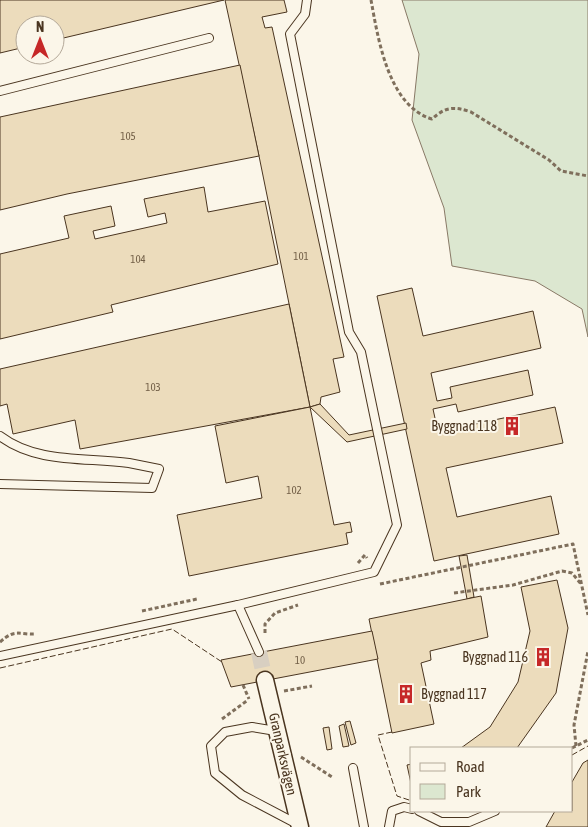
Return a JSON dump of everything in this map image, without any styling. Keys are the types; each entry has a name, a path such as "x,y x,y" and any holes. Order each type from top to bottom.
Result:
{"street":[{"name":"Granparksvägen","path":"265,680 300,826"}],"lane":[{"path":"0,656 238,605 374,572 397,525 361,352 349,332 290,34 304,14 307,0"},
{"path":"0,91 209,38"},
{"path":"0,436 28,452 70,459 129,463 159,469 152,488 0,484"},
{"path":"238,605 259,652"},
{"path":"276,731 252,728 225,732 211,746 215,773 242,795 300,826"},
{"path":"353,768 364,827"},
{"path":"389,827 392,811 404,807 410,808"},
{"path":"421,812 441,822 469,822 493,812"}],"path":[{"path":"371,0 389,76 422,116 432,118 448,107 459,107 471,112 542,156 562,171 588,176"},
{"path":"573,544 588,615"},
{"path":"454,593 513,585 562,571 572,573 583,586"},
{"path":"371,587 380,584"},
{"path":"265,636 265,624 275,613 305,604"},
{"path":"576,746 574,725 588,651"},
{"path":"286,700 283,690 312,686"},
{"path":"573,748 588,740"},
{"path":"299,748 304,766"},
{"path":"301,757 332,777"}],"green space":[{"path":"402,0 588,0 588,337 582,309 535,281 452,266 444,208 412,120 419,54"}],"building":[{"path":"0,0 224,0 65,38 65,15 15,15 15,49 0,53"},
{"path":"225,0 284,0 287,12 262,17 265,28 272,27 344,357 333,359 340,392 321,397 320,404 310,407 259,156"},
{"path":"240,65 259,156 67,194 0,210 0,117"},
{"path":"204,187 208,212 265,201 278,264 111,305 113,312 0,339 0,254 69,238 64,216 111,206 115,226 93,231 95,239 167,223 165,213 148,217 144,199"},
{"name":"Byggnad 118","path":"412,288 423,336 533,311 541,348 431,373 437,401 452,398 450,387 528,370 533,395 458,412 456,404 433,409 438,432 555,407 563,443 446,468 457,517 551,496 559,534 434,561 377,296"},
{"path":"289,304 310,407 80,449 75,420 13,434 7,404 0,406 0,369"},
{"path":"320,404 349,435 406,423 407,429 347,442 310,407"},
{"path":"310,407 334,525 350,522 352,532 346,533 348,544 189,576 177,515 262,498 258,476 226,483 215,426"},
{"path":"467,555 474,597 467,599 459,556"},
{"name":"Byggnad 116","path":"557,580 568,628 556,693 518,747 462,747 490,727 518,682 530,631 521,587"},
{"name":"Byggnad 117","path":"481,596 488,637 430,651 431,660 421,663 434,724 392,733 369,619"},
{"path":"372,631 378,659 231,687 221,660"},
{"path":"350,721 356,743 351,745 345,722"},
{"path":"344,724 349,746 343,747 339,726"},
{"path":"329,727 332,749 327,750 323,728"},
{"path":"588,760 588,827 546,827 554,812 573,812 573,780 583,763"},
{"path":"410,764 410,779 407,765"}],"tunnel":[{"path":"259,652 265,680"}],"fence":[{"path":"0,668 172,629 222,662"},
{"path":"392,732 378,735 397,796 410,800"},
{"path":"573,754 588,746"}],"place":[{"name":"Byggnad 118","path":"512,426"},
{"name":"Byggnad 116","path":"543,657"},
{"name":"Byggnad 117","path":"406,694"}]}
